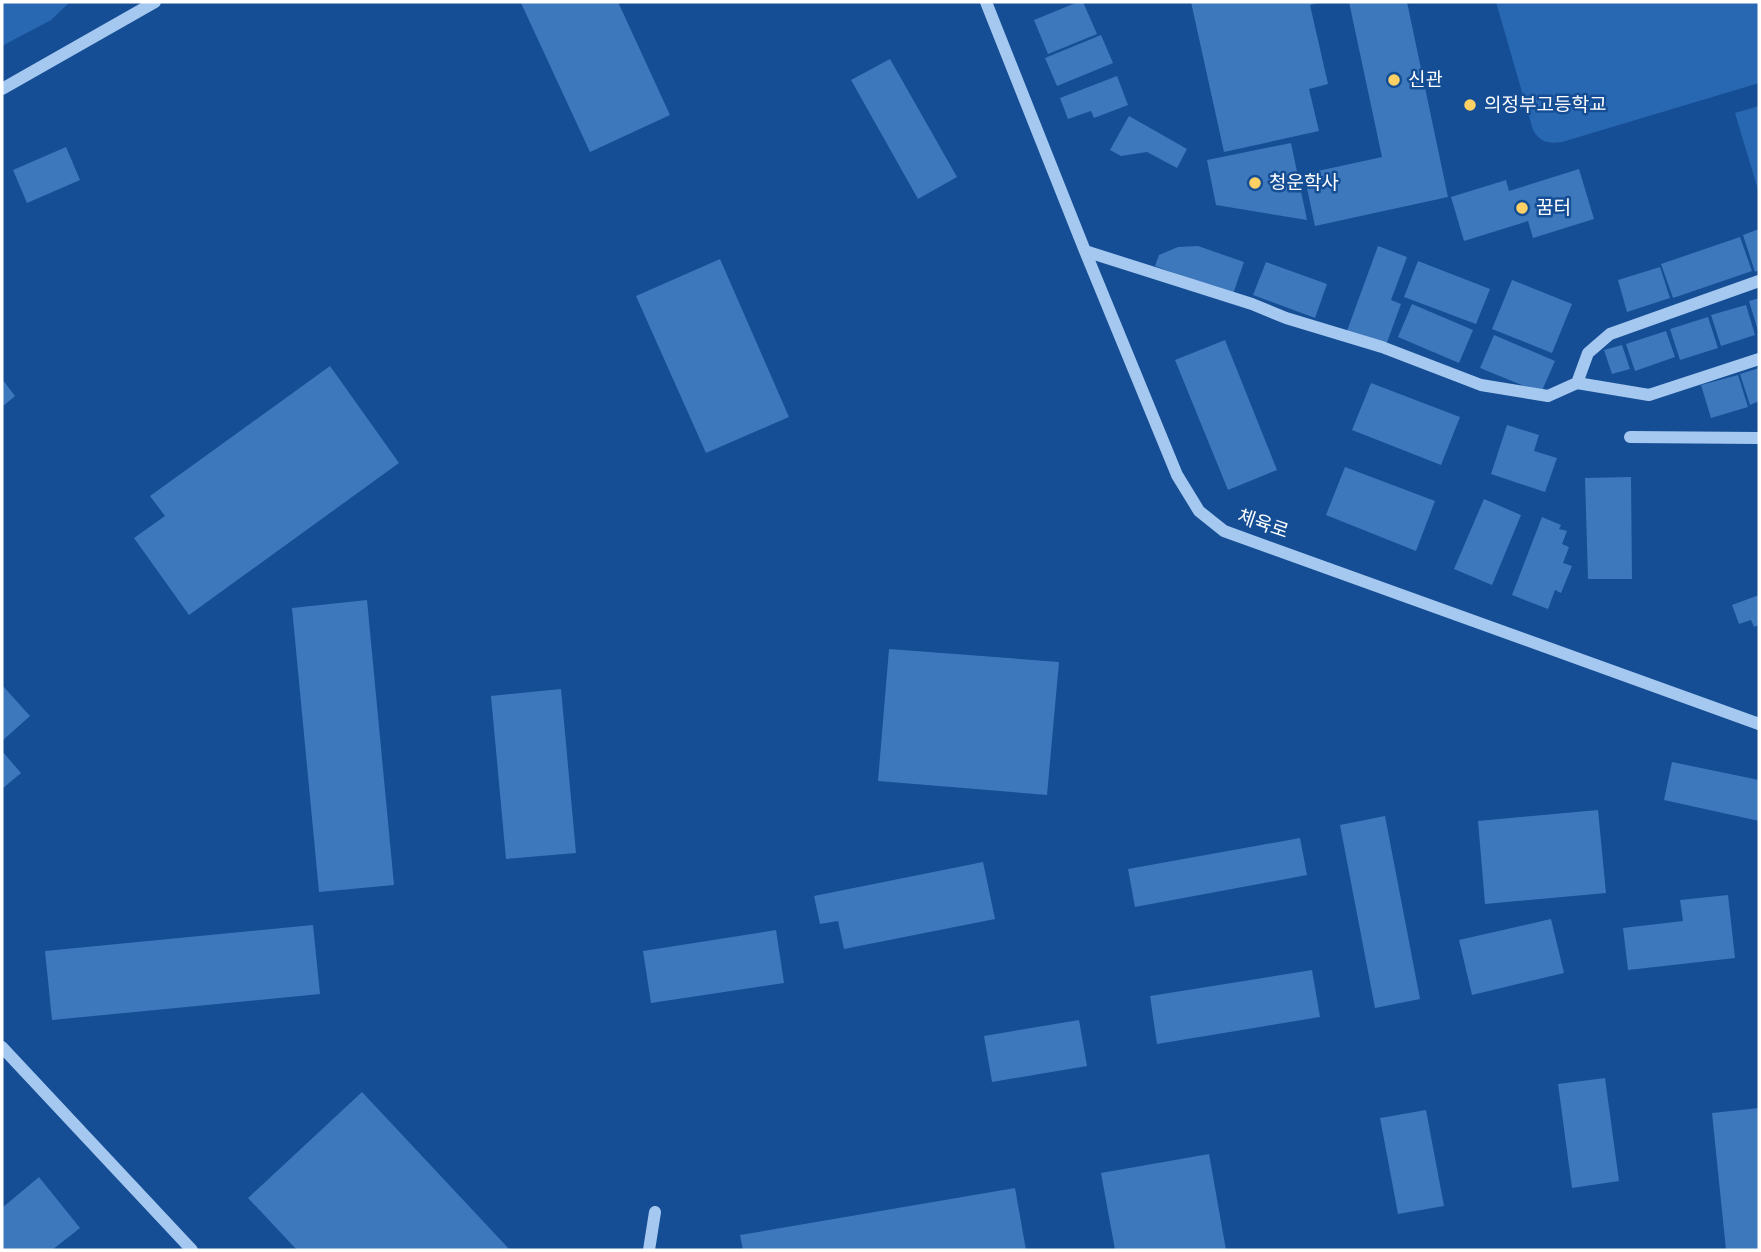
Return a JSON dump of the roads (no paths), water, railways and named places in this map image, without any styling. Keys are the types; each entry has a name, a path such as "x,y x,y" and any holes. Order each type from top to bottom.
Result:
{"street":[{"path":"2,89 155,2"},
{"name":"체육로","path":"986,2 1177,475 1199,511 1224,531 1759,724"},
{"path":"1085,251 1382,347 1481,385 1548,396 1577,383 1649,395 1759,359"},
{"path":"1577,383 1588,353 1610,334 1759,281"},
{"path":"1630,437 1759,438"},
{"path":"2,1047 192,1250"},
{"path":"649,1250 655,1212"}],"place":[{"name":"신관","path":"1394,80"},
{"name":"의정부고등학교","path":"1470,105"},
{"name":"청운학사","path":"1255,183"},
{"name":"꿈터","path":"1522,208"}]}
